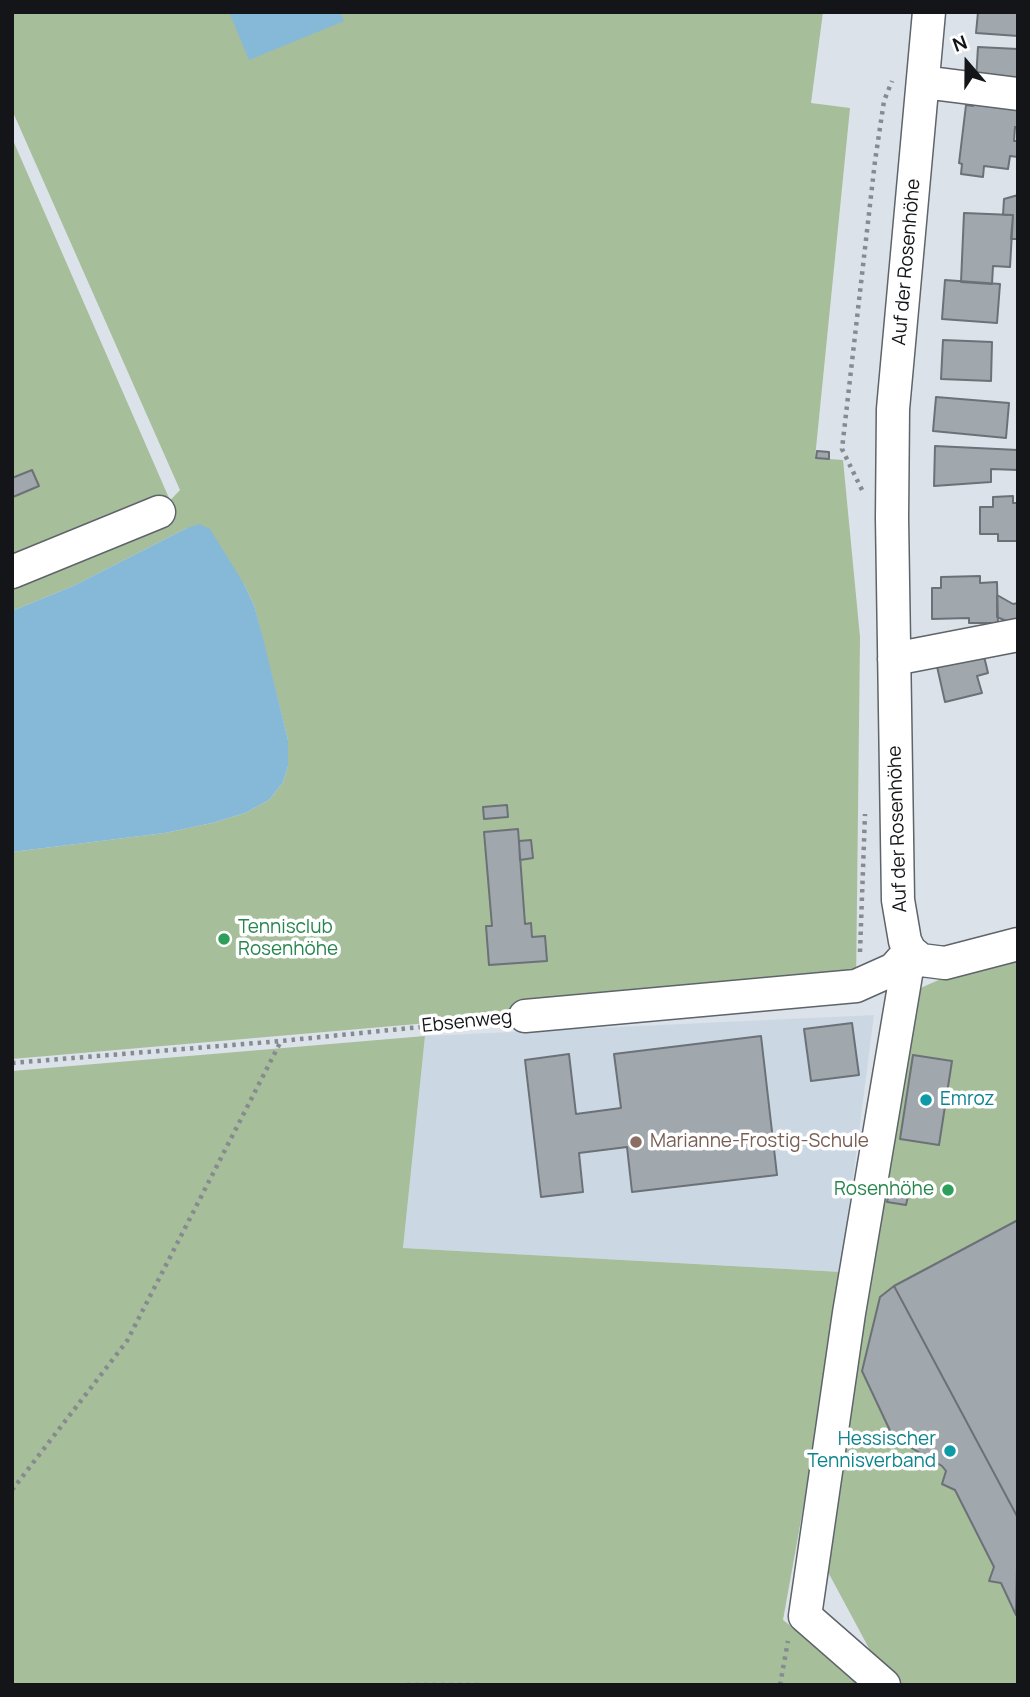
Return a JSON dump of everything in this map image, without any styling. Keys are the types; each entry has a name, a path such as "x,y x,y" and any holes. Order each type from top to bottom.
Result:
{"street":[{"name":"Auf der Rosenhöhe","path":"805,1616 849,1313 910,951 901,924 898,900 893,409 929,12"},
{"path":"923,82 1018,94"},
{"path":"12,572 159,512"},
{"path":"894,659 1018,635"},
{"path":"910,951 921,960 945,963 1018,944"},
{"name":"Ebsenweg","path":"525,1016 856,986 894,970 910,951"},
{"path":"805,1616 884,1685"}],"path":[{"name":"Ebsenweg","path":"12,1063 281,1041 525,1016"},
{"path":"12,1490 127,1341 281,1041"},
{"path":"780,1685 791,1626 805,1616"},
{"path":"407,1685 482,1685"}],"shaded area":[{"name":"Marianne-Frostig-Schule","path":"874,1015 841,1272 403,1248 425,1036"}],"green space":[{"path":"12,12 823,12 811,103 850,108 815,458 843,460 860,637 856,986 12,1059 12,852 165,833 245,813 269,800 283,782 288,766 288,740 254,605 244,584 187,528 73,586 12,611 12,572 159,512 180,490 12,110","holes":["518,829 525,924 531,924 532,937 545,936 547,961 490,965 487,927 492,926 484,832"]},
{"path":"12,138 169,498 12,562"},
{"name":"Rosenhöhe","path":"1018,960 1018,1685 901,1685 879,1667 828,1572 836,1485 905,995 943,978"},
{"path":"425,1036 403,1248 841,1272 813,1453 783,1620 868,1685 12,1685 12,1071"}],"water":[{"path":"229,12 340,12 344,21 249,60"},
{"path":"199,524 210,529 254,605 288,740 288,766 283,782 269,800 245,813 212,823 165,833 12,852 12,611 73,586"}],"building":[{"path":"978,12 1018,12 1018,36 976,33"},
{"path":"978,47 1018,49 1018,83 976,80"},
{"path":"974,98 1018,108 1018,128 1015,127 1014,141 1018,141 1018,157 1010,156 1008,169 984,166 983,177 961,174 962,164 959,163 966,105 973,106"},
{"path":"1018,195 1018,239 1011,239 1013,215 1003,215 1004,199"},
{"path":"964,213 1013,215 1010,267 993,266 992,284 961,282"},
{"path":"945,280 1000,284 997,323 942,319"},
{"path":"943,340 992,342 991,381 941,379"},
{"path":"936,397 1009,403 1006,438 933,431"},
{"path":"935,446 1018,450 1018,470 991,469 991,482 934,486"},
{"path":"817,451 829,452 829,459 816,458"},
{"path":"32,470 39,486 13,497 12,478"},
{"path":"1013,496 1013,503 1018,503 1018,541 998,541 998,534 980,534 980,507 993,507 993,497"},
{"path":"980,576 980,583 997,582 998,623 969,623 969,618 932,619 932,588 941,588 941,577"},
{"path":"997,595 1013,604 1018,603 1018,626 997,617"},
{"path":"983,652 988,673 977,676 982,693 945,702 936,662"},
{"path":"507,805 508,817 484,819 483,807"},
{"path":"518,829 525,924 531,923 532,937 545,936 547,961 489,965 486,926 492,926 484,832"},
{"path":"531,840 533,858 520,860 519,841"},
{"path":"852,1023 859,1075 811,1081 804,1029"},
{"path":"761,1036 777,1175 632,1192 627,1147 579,1153 583,1192 541,1197 525,1060 569,1054 576,1114 621,1108 614,1054"},
{"name":"Emroz","path":"913,1055 952,1061 939,1145 900,1139"},
{"path":"889,1193 908,1196 906,1205 887,1202"},
{"path":"1018,1220 1018,1518 894,1286"},
{"name":"Hessischer Tennisverband","path":"894,1286 1018,1518 1016,1615 1001,1583 989,1581 994,1567 955,1490 942,1484 946,1471 893,1437 862,1371 880,1297"}],"place":[{"name":"Tennisclub Rosenhöhe","path":"224,939"},
{"name":"Emroz","path":"926,1100"},
{"name":"Marianne-Frostig-Schule","path":"636,1142"},
{"name":"Rosenhöhe","path":"948,1190"},
{"name":"Hessischer Tennisverband","path":"950,1451"}]}
